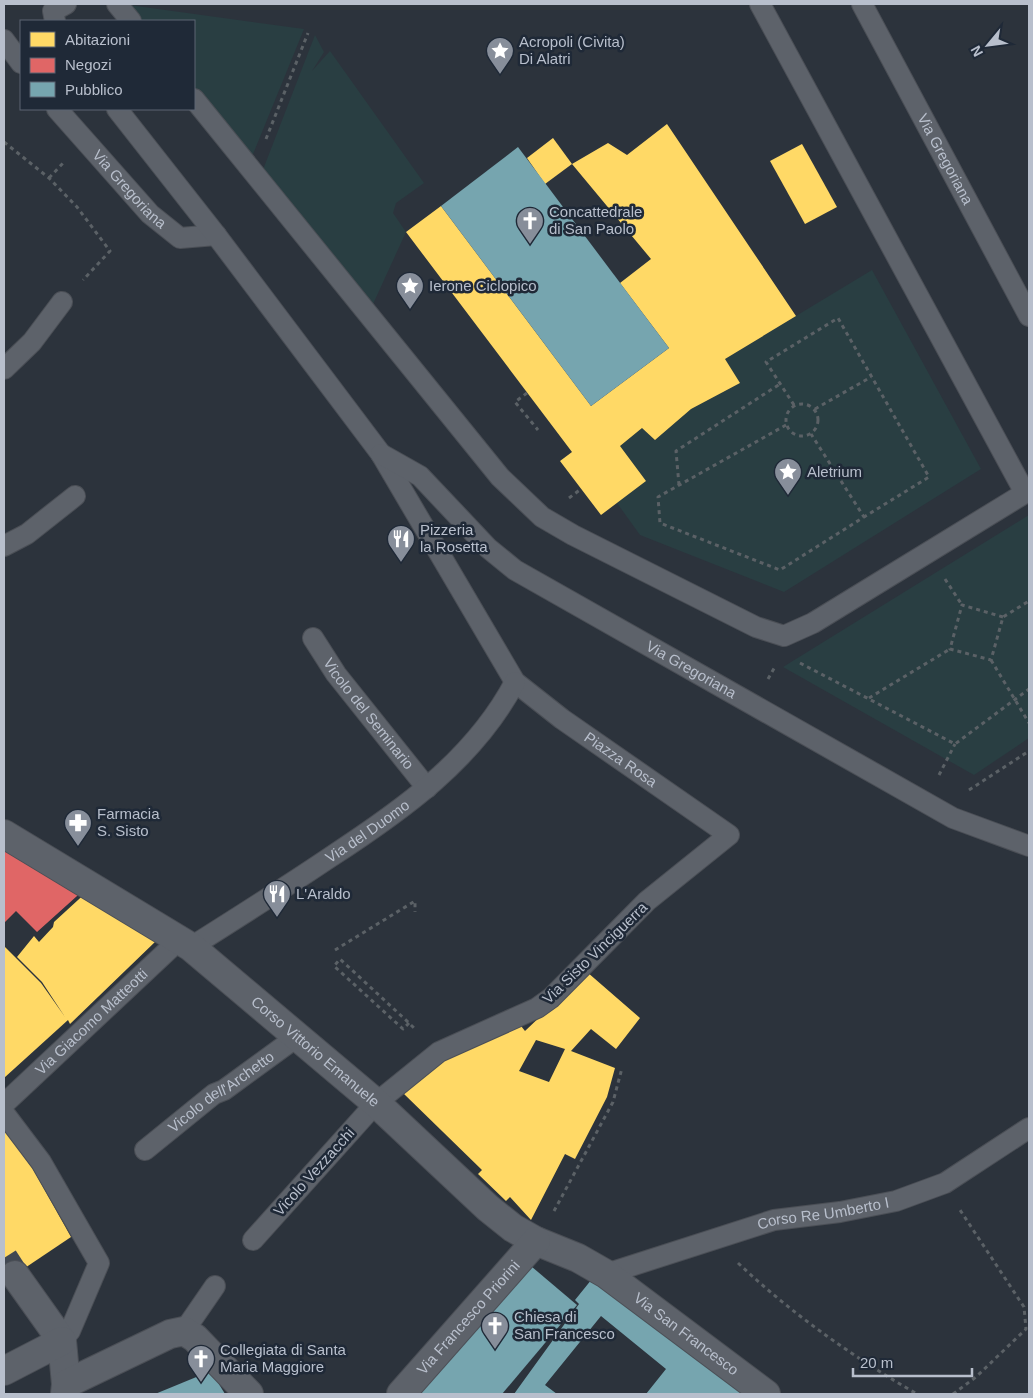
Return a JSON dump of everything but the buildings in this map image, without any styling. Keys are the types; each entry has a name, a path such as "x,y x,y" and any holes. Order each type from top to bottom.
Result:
{"street":[{"name":"Corso Vittorio Emanuele","path":"9,837 185,944 298,1036 376,1103 488,1208 513,1228 536,1241 578,1258 606,1274"},
{"name":"Via Francesco Priorini","path":"401,1394 536,1241"},
{"name":"Via San Francesco","path":"606,1274 766,1394"},
{"path":"15,1275 62,1342 66,1389 170,1334 184,1331 196,1338 249,1394"},
{"path":"4,1371 62,1342"}],"lane":[{"path":"55,20 53,11 66,4"},
{"path":"117,4 130,20"},
{"path":"195,100 500,477 542,517 572,535 756,627 784,636 813,623 1025,493 760,4"},
{"name":"Via Gregoriana","path":"862,4 1029,316"},
{"path":"4,40 20,62"},
{"path":"118,110 216,235 380,454 515,682"},
{"name":"Via Gregoriana","path":"61,122 150,214 180,238 216,235"},
{"path":"4,369 32,342 62,302"},
{"name":"Via Gregoriana","path":"380,454 420,476 488,548 515,570 953,818 1029,846"},
{"path":"4,546 27,534 75,496"},
{"name":"Vicolo del Seminario","path":"313,638 336,674 428,788"},
{"name":"Via del Duomo","path":"185,944 382,823 428,788 465,751 499,711 515,682"},
{"name":"Piazza Rosa","path":"515,682 562,719 729,835"},
{"name":"Via Sisto Vinciguerra","path":"376,1103 439,1052 537,1008 551,998 648,902 729,835"},
{"name":"Via Giacomo Matteotti","path":"4,1104 185,944"},
{"name":"Vicolo dell'Archetto","path":"146,1150 214,1094 224,1090 298,1036"},
{"name":"Vicolo Vezzacchi","path":"253,1240 376,1103"},
{"path":"4,1113 41,1162 99,1263 70,1332 62,1342"},
{"name":"Corso Re Umberto I","path":"606,1274 774,1220 840,1212 896,1201 945,1182 1029,1128"},
{"path":"184,1331 215,1286"}],"path":[{"path":"253,172 308,33"},
{"path":"4,142 49,178 77,207 110,251 62,302"},
{"path":"786,425 658,497 660,523 780,570 929,477 838,318 766,362 794,405"},
{"path":"815,410 871,377"},
{"path":"679,485 676,451 780,384"},
{"path":"527,393 515,402 538,430"},
{"path":"805,404 815,410 818,422 811,434 798,436 789,430 786,425 786,414 794,405 805,404"},
{"path":"811,434 864,517"},
{"path":"574,494 581,489"},
{"path":"991,660 1003,617 1029,600"},
{"path":"869,698 950,649 962,606 1003,617"},
{"path":"950,649 991,660 1029,723"},
{"path":"798,662 955,744"},
{"path":"766,682 777,663"},
{"path":"936,781 955,744 1029,689"},
{"path":"963,795 1029,751"},
{"path":"335,950 415,901 415,912"},
{"path":"409,1023 403,1029 334,966 340,959 409,1023 439,1052"},
{"path":"553,1212 613,1102 622,1068"},
{"path":"945,1182 969,1227 1024,1307 1026,1329 976,1377 954,1394"},
{"path":"737,1261 763,1286 823,1333 877,1371 917,1394"}],"green space":[{"path":"129,5 304,29 251,159 195,87 195,20 141,20"},
{"path":"315,35 324,52 312,71 330,51 424,183 396,203 393,213 406,232 368,315 259,180"},
{"path":"872,270 981,469 784,592 640,535 617,503 646,481 620,446 642,428 655,440 691,409 740,383 725,359"},
{"path":"1029,515 1029,738 974,775 783,667"}],"tunnel":[{"path":"4,1258 15,1275"}],"place":[{"name":"Acropoli (Civita) Di Alatri","path":"500,75"},
{"name":"Concattedrale di San Paolo","path":"530,245"},
{"name":"Ierone Ciclopico","path":"410,310"},
{"name":"Aletrium","path":"788,496"},
{"name":"Pizzeria la Rosetta","path":"401,563"},
{"name":"Farmacia S. Sisto","path":"78,847"},
{"name":"L'Araldo","path":"277,918"},
{"name":"Chiesa di San Francesco","path":"495,1350"},
{"name":"Collegiata di Santa Maria Maggiore","path":"201,1383"}]}
